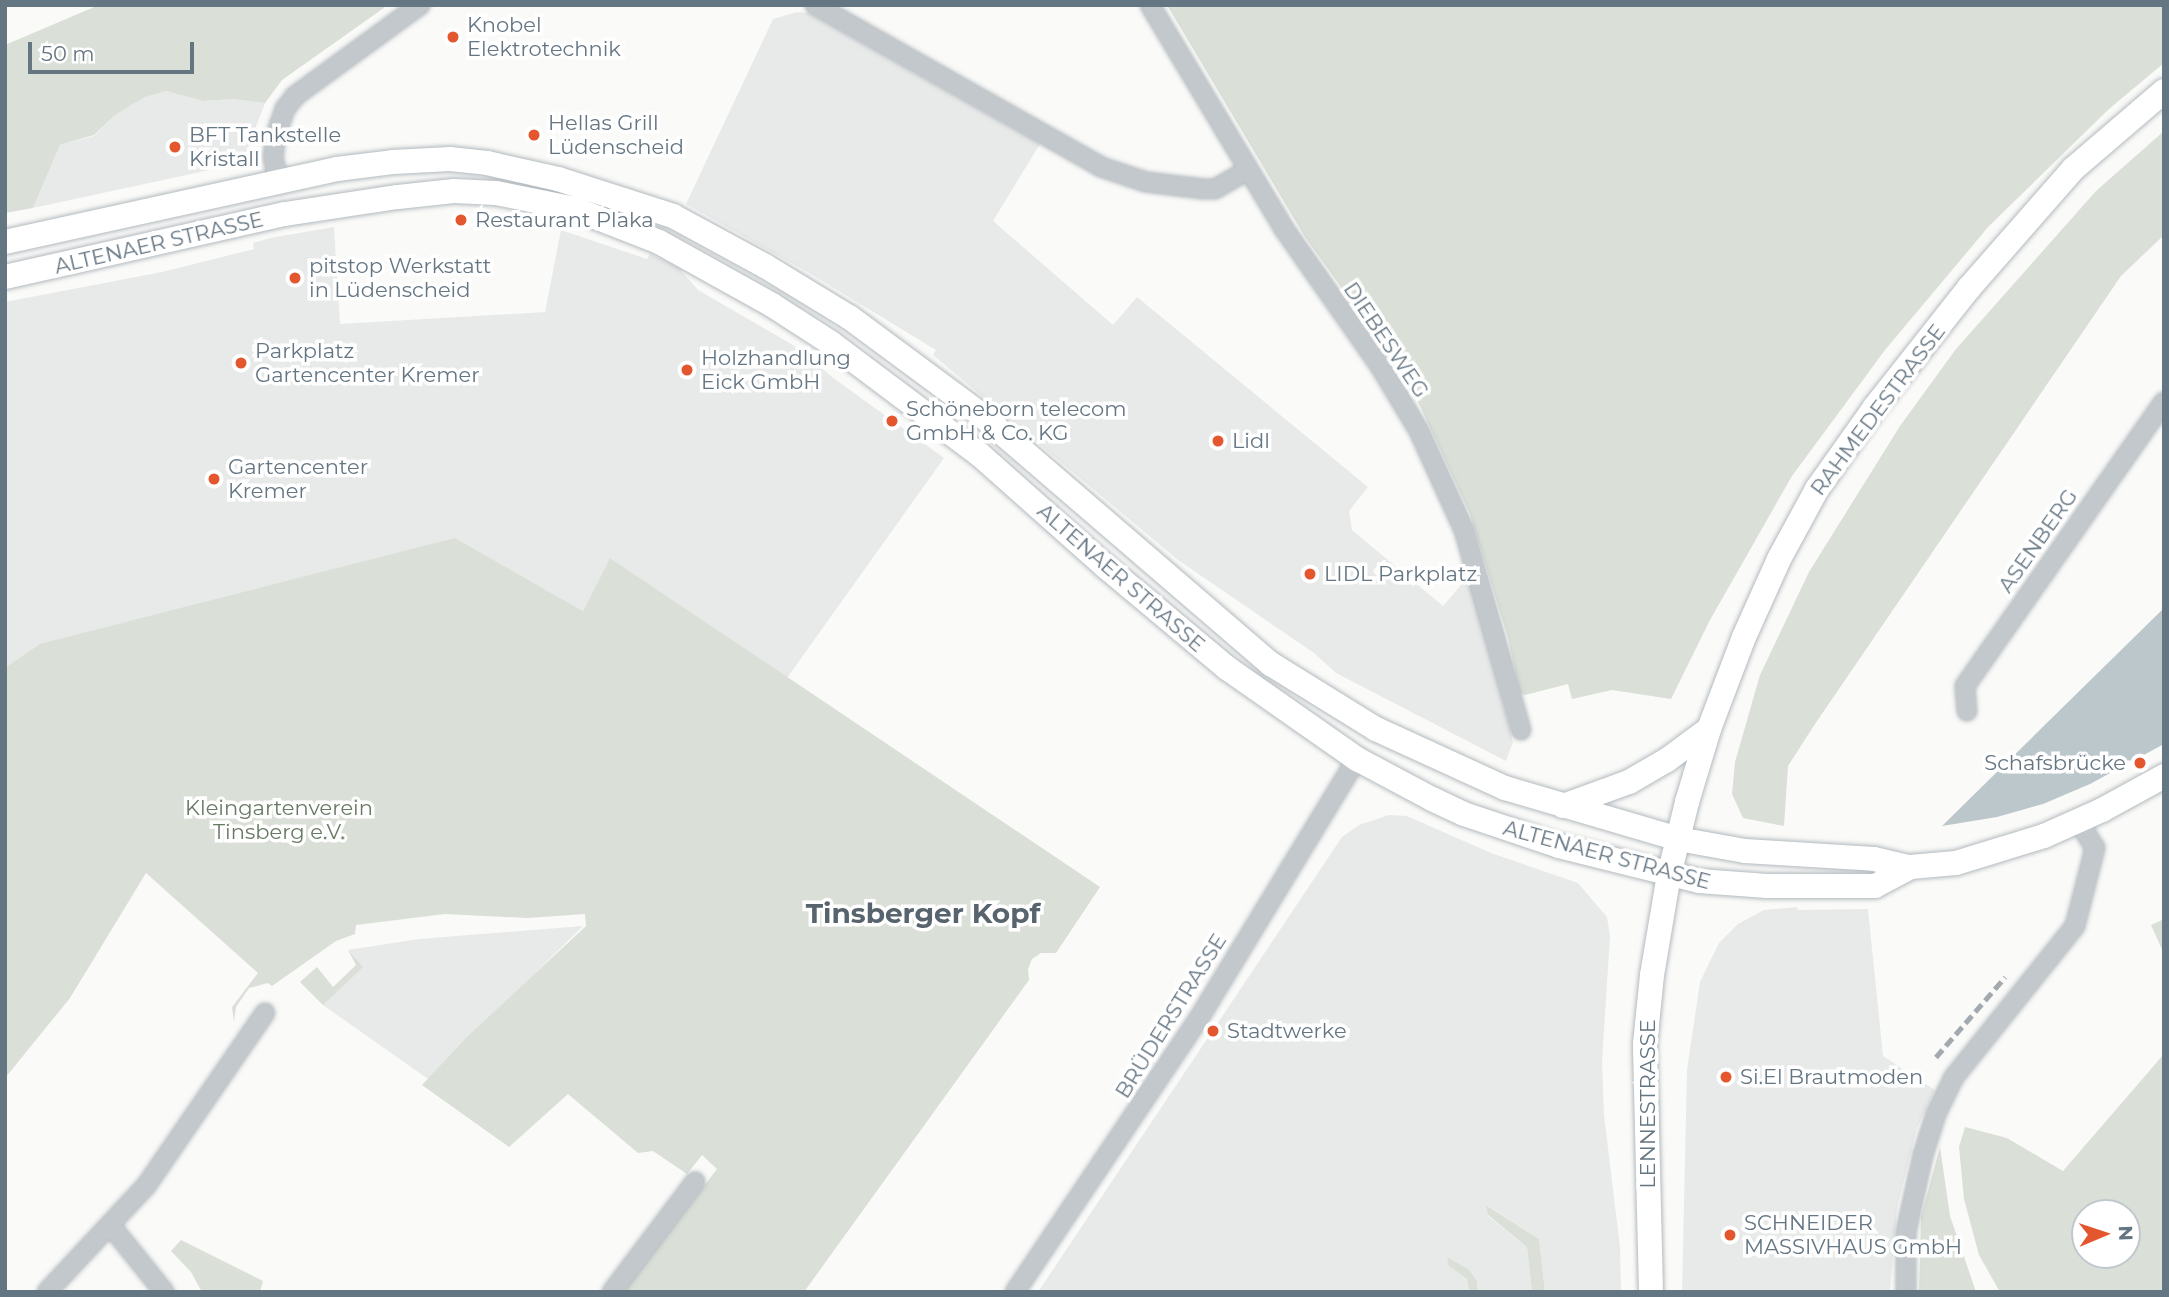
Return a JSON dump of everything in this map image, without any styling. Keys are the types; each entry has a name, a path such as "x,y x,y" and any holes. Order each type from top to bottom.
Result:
{"main road":[{"name":"RAHMEDESTRASSE","path":"1669,875 1709,729 1733,664 1779,559 1816,489 1875,407 1969,288 2073,169 2164,90"},
{"name":"ALTENAER STRASSE","path":"5,242 337,169 393,162 450,159 487,163 606,192 673,216 786,278 849,317 998,430 1271,664 1376,729 1505,788 1678,839 1745,851 1874,859 1910,867 1955,863 2004,850 2078,821 2164,776"},
{"name":"ALTENAER STRASSE","path":"278,182 285,214"},
{"name":"ALTENAER STRASSE","path":"5,276 33,272 285,214 454,191 508,195 575,209 659,242 772,305 831,343 979,454 1227,668 1357,760 1464,814 1583,853 1669,875 1728,885 1875,886 1910,867"},
{"name":"ALTENAER STRASSE","path":"31,238 33,272"},
{"path":"772,305 786,278"},
{"path":"831,343 849,317"},
{"path":"979,454 998,430"},
{"name":"ALTENAER STRASSE","path":"1022,493 1042,468"},
{"path":"1357,760 1376,729"},
{"path":"1563,806 1629,782 1667,760 1709,729"},
{"name":"LENNESTRASSE","path":"1651,1292 1645,1044 1652,975 1669,875"}],"street":[{"path":"278,182 273,157 276,135 285,109 295,96 420,5"},
{"path":"815,5 1101,167 1146,183 1204,189 1215,189 1248,170"},
{"name":"DIEBESWEG","path":"1150,5 1318,282 1380,366 1441,473 1464,530 1521,730"},
{"name":"ASENBERG","path":"1967,711 1965,686 2164,402"},
{"name":"BRÜDERSTRASSE","path":"1015,1292 1198,1020 1357,760"},
{"path":"1906,1292 1906,1232 1923,1155 1936,1114 1954,1077 2076,926 2095,848 2078,821"},
{"path":"47,1292 146,1186 265,1013"},
{"path":"612,1292 695,1182"},
{"path":"111,1226 164,1292"}],"shaded area":[{"path":"797,12 808,13 1040,144 993,221 1113,325 1137,297 1368,487 1349,511 1352,530 1443,606 1469,576 1513,742 1506,761 1336,673 1314,653 1178,560 933,355 936,350 811,274 686,204 773,19"},
{"path":"166,91 203,101 233,99 265,103 242,163 33,208 60,145 94,136 115,115 145,97"},
{"path":"334,227 340,324 545,312 561,230 647,259 650,254 678,267 698,290 798,348 832,377 944,458 787,678 610,558 583,611 455,538 5,668 5,302 162,272 254,249 253,243 270,238"},
{"path":"2164,608 2164,744 2090,784 2043,804 1997,817 1942,826"},
{"path":"1389,815 1407,816 1491,853 1578,883 1607,917 1610,936 1602,1062 1604,1115 1620,1247 1621,1292 1545,1292 1539,1239 1487,1205 1488,1216 1527,1247 1532,1292 1478,1292 1477,1281 1449,1266 1467,1279 1469,1292 1038,1292 1342,837 1359,825"},
{"path":"1797,907 1798,910 1868,909 1883,1056 1935,1090 1917,1128 1897,1208 1890,1292 1682,1292 1687,1070 1700,982 1719,943 1738,924 1764,910"},
{"path":"583,926 428,1079 323,1005 362,967 348,950 419,939"}],"green space":[{"path":"99,5 388,5 282,80 265,103 233,99 203,101 166,91 145,97 115,115 94,135 60,145 33,208 5,213 5,45"},
{"path":"1167,5 2164,5 2164,63 2109,109 1989,226 1885,350 1792,476 1710,620 1671,699 1612,690 1572,699 1568,684 1525,695 1520,693 1508,638 1470,514 1408,380 1305,237"},
{"path":"2164,131 2164,235 2121,276 1813,727 1788,766 1784,826 1743,818 1732,794 1735,762 1760,675 1809,572 1900,426 1956,349 2096,191"},
{"name":"Kleingartenverein Tinsberg e.V.","path":"455,538 583,611 610,558 1100,887 1056,953 1041,953 1032,959 1028,969 1029,980 804,1292 623,1292 717,1169 702,1155 687,1174 653,1151 638,1153 568,1094 509,1147 422,1085 467,1037 586,926 585,914 527,918 445,914 356,925 355,934 336,941 272,986 268,983 249,988 236,1007 234,1022 232,1007 258,973 146,873 70,998 5,1078 5,668 40,644"},
{"path":"2164,919 2164,954 2151,925"},
{"path":"348,950 363,967 323,1005 300,982 317,967 333,987 356,965"},
{"path":"2164,1054 2164,1292 2000,1292 1979,1255 1964,1199 1959,1147 1965,1127 2007,1138 2063,1171"},
{"path":"1940,1147 1950,1216 1976,1292 1919,1292 1921,1217"},
{"path":"1486,1205 1539,1239 1545,1292 1532,1292 1527,1247 1488,1215"},
{"path":"181,1240 263,1281 260,1292 202,1292 191,1272 171,1251"},
{"path":"1447,1257 1468,1269 1477,1281 1478,1292 1469,1292 1467,1279 1449,1266"}],"railway":[{"path":"1936,1057 2005,977"}],"place":[{"name":"Knobel Elektrotechnik","path":"453,37"},
{"name":"Hellas Grill Lüdenscheid","path":"534,135"},
{"name":"BFT Tankstelle Kristall","path":"175,147"},
{"name":"Restaurant Plaka","path":"461,220"},
{"name":"pitstop Werkstatt in Lüdenscheid","path":"295,278"},
{"name":"Parkplatz Gartencenter Kremer","path":"241,363"},
{"name":"Holzhandlung Eick GmbH","path":"687,370"},
{"name":"Schöneborn telecom GmbH & Co. KG","path":"892,421"},
{"name":"Lidl","path":"1218,441"},
{"name":"Gartencenter Kremer","path":"214,479"},
{"name":"LIDL Parkplatz","path":"1310,574"},
{"name":"Schafsbrücke","path":"2140,763"},
{"name":"Stadtwerke","path":"1213,1031"},
{"name":"Si.El Brautmoden","path":"1726,1077"},
{"name":"SCHNEIDER MASSIVHAUS GmbH","path":"1730,1235"}],"district":[{"name":"Tinsberger Kopf","path":"923,913"}]}
